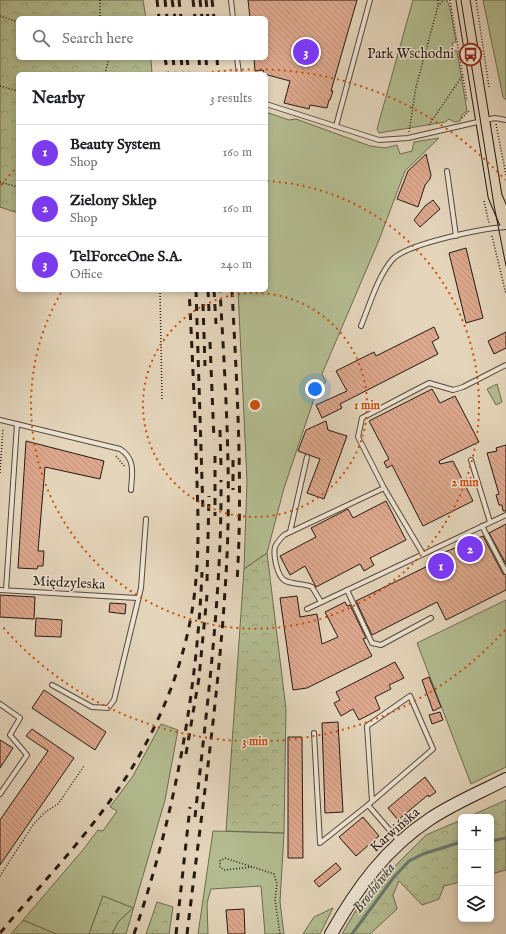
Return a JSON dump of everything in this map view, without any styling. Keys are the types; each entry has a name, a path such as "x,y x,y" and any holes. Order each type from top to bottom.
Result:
{"main road":[{"path":"463,0 495,196 506,222"}],"street":[{"name":"Karwińska","path":"331,934 359,887 400,842 414,830 449,807 506,779"}],"lane":[{"path":"231,0 233,16"},
{"path":"336,126 370,0"},
{"path":"237,60 239,72"},
{"path":"268,105 379,140 408,138 483,121 506,120"},
{"path":"447,171 456,236"},
{"path":"361,326 380,280 393,259 408,249 456,236 506,227"},
{"path":"423,554 384,488 358,437 362,418 429,383 453,390 464,387 506,367"},
{"path":"0,420 120,449 126,452 132,460 131,490"},
{"path":"6,590 16,431 18,424"},
{"path":"290,532 307,457"},
{"path":"471,460 490,522"},
{"path":"321,602 312,587 285,580 280,574 275,557 275,548 278,541 290,532 384,488"},
{"path":"307,609 506,515"},
{"path":"52,685 92,707 103,709 110,707 117,693 137,598 141,588 146,519"},
{"path":"482,526 506,572"},
{"name":"Międzyleska","path":"0,590 137,598"},
{"path":"347,590 372,643 381,646 431,618"},
{"path":"314,732 320,843 370,803 433,749 410,696 367,726 370,803 400,842"},
{"path":"0,704 20,718 10,734 27,754 0,794"}],"path":[{"path":"100,0 100,16"},
{"path":"408,138 416,87 438,6 438,0"},
{"path":"438,6 444,0"},
{"path":"450,0 463,75 506,175"},
{"path":"476,0 490,90"},
{"path":"0,16 16,21"},
{"path":"106,72 108,60"},
{"path":"422,135 463,75"},
{"path":"0,86 16,90"},
{"path":"0,182 16,186"},
{"path":"490,229 506,294"},
{"path":"160,292 162,399"},
{"path":"0,427 16,431"},
{"path":"0,473 3,428"},
{"path":"115,455 127,470"},
{"path":"0,876 33,825 44,813 58,804 84,766"},
{"path":"252,867 224,870 220,867 220,861 225,858 274,874 277,884 275,900 280,934"}],"green space":[{"path":"0,0 143,0 146,16 16,16 16,60 151,60 152,72 16,72 16,212 0,207"},
{"path":"413,0 447,0 450,8 456,42 452,43 454,51 457,51 467,111 462,115 460,121 454,122 449,119 445,122 379,133 377,129"},
{"path":"483,0 506,0 506,100 503,97"},
{"path":"268,113 289,120 296,119 370,146 385,148 397,145 400,154 412,151 414,142 439,138 405,171 379,240 322,374 326,382 317,390 284,488 267,553 244,569 247,481 238,292 268,292"},
{"path":"497,384 502,402 496,405 487,389"},
{"path":"267,553 286,709 284,833 226,831 244,569"},
{"path":"506,600 506,767 471,784 417,643"},
{"path":"161,724 178,730 165,800 126,934 112,934 118,922 133,908 103,896 89,934 56,934 23,920 98,830 103,831 117,811 110,807 133,776"},
{"path":"506,800 506,870 494,873 494,814 475,814"},
{"path":"458,821 458,883 444,886 439,899 422,905 399,881 393,895 397,909 370,934 342,934 359,905 369,898 398,863 426,835"},
{"path":"213,831 284,833 280,902 284,934 265,934 261,886 211,889 207,903 208,934 198,934"},
{"path":"103,896 133,908 118,922 112,934 89,934"},
{"path":"157,902 173,907 169,934 146,934"},
{"path":"333,908 320,934 303,934 314,917"},
{"path":"23,920 56,934 11,934"}],"building":[{"path":"248,0 357,0 331,91 333,91 327,108 310,105 309,109 284,103 290,81 268,75 268,72 264,72 263,70 255,71 254,60 268,60 268,16 250,16"},
{"path":"426,154 431,175 430,179 425,185 418,207 397,199 408,171"},
{"path":"433,200 440,209 420,227 414,220 425,206"},
{"path":"466,248 483,318 466,323 449,253"},
{"path":"434,327 439,338 432,342 438,354 340,404 342,408 322,418 316,405 347,391 336,371 374,352 376,356"},
{"path":"506,332 506,348 494,354 488,341"},
{"path":"432,389 440,403 455,396 479,442 439,461 440,464 453,461 473,501 423,526 392,465 387,468 384,462 389,459 369,421"},
{"path":"326,421 328,430 347,436 324,499 307,493 320,459 298,451 306,430"},
{"path":"26,441 104,461 100,479 45,467 38,551 44,551 43,566 38,566 37,569 18,568"},
{"path":"506,445 506,511 503,511 502,505 499,505 496,495 499,494 487,453 497,451 496,448"},
{"path":"386,501 406,540 370,558 374,565 364,571 360,564 316,587 305,566 290,575 280,556 316,537 311,528 348,509 353,518"},
{"path":"506,524 506,564 489,533"},
{"path":"483,536 503,574 506,575 506,590 446,620 437,602 372,635 356,601 440,560 438,555"},
{"path":"0,595 35,597 34,619 0,617"},
{"path":"297,596 300,617 317,614 322,644 338,637 325,612 345,602 347,606 350,605 366,638 363,639 372,656 307,688 293,690 280,598"},
{"path":"110,603 126,604 125,614 109,612"},
{"path":"36,618 62,620 61,637 35,636"},
{"path":"395,662 404,678 389,685 391,689 375,697 380,709 359,720 353,709 341,716 334,703 340,700 336,692"},
{"path":"429,677 441,707 433,711 422,680"},
{"path":"44,690 106,732 95,750 32,708"},
{"path":"440,712 443,720 432,724 429,715"},
{"path":"338,722 343,812 325,813 322,723"},
{"path":"32,729 74,758 0,865 0,820 48,751 26,736"},
{"path":"288,737 302,737 303,858 288,858"},
{"path":"0,740 13,748 0,768"},
{"path":"425,777 436,792 429,797 428,795 398,820 388,808"},
{"path":"363,817 379,836 356,856 339,837"},
{"path":"336,863 341,869 319,887 314,881"},
{"path":"244,909 245,934 228,934 226,910"}],"waterway":[{"name":"Brochówka","path":"494,840 506,838"},
{"name":"Brochówka","path":"352,934 394,877 409,861 423,854 458,843"}],"tram line":[{"path":"461,0 494,205 506,266"}],"railway":[{"path":"157,0 159,16"},
{"path":"165,0 167,16"},
{"path":"172,0 175,16"},
{"path":"179,0 181,16"},
{"path":"193,0 195,16"},
{"path":"200,0 202,16"},
{"path":"206,0 208,16"},
{"path":"212,0 214,16"},
{"path":"165,60 168,72"},
{"path":"173,60 175,72"},
{"path":"181,60 183,72"},
{"path":"187,60 189,72"},
{"path":"199,60 200,72"},
{"path":"206,60 207,72"},
{"path":"217,60 218,72"},
{"path":"0,933 74,848 124,780 139,756 160,714 169,693 184,648 193,602 198,547 196,449 189,292"},
{"path":"196,292 203,512"},
{"path":"208,292 209,312"},
{"path":"214,292 216,324"},
{"path":"187,934 216,698 227,556 228,456 220,292"},
{"path":"232,292 239,473 239,546 237,582"},
{"path":"203,304 205,366"},
{"path":"210,342 214,440"},
{"path":"220,430 221,466"},
{"path":"215,456 215,516"},
{"path":"233,460 233,490"},
{"path":"195,817 213,649 219,565 221,480"},
{"path":"207,581 209,496"},
{"path":"134,934 161,846 181,755 195,664 202,572"},
{"path":"186,754 199,678 207,595"},
{"path":"176,934 190,807"}],"place":[{"name":"TelForceOne S.A.","path":"306,52"},
{"name":"Park Wschodni","path":"470,54"},
{"name":"Zielony Sklep","path":"470,549"},
{"name":"Beauty System","path":"441,566"}]}
